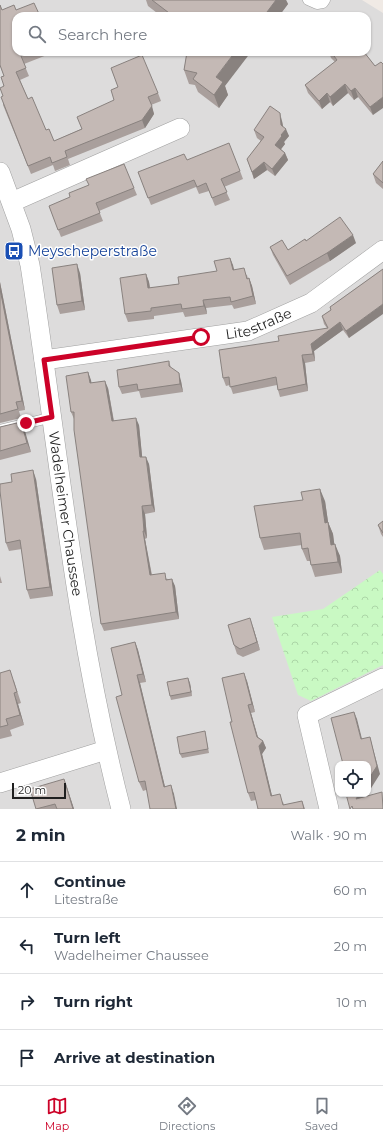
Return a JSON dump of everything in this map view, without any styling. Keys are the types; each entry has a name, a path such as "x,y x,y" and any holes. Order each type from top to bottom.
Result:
{"street":[{"path":"12,202 180,128"},
{"name":"Wadelheimer Chaussee","path":"0,172 21,229 30,266 84,643 106,750 121,809"},
{"name":"Litestraße","path":"44,360 248,331 311,302 383,250"},
{"path":"329,809 307,715 383,678"},
{"path":"0,783 106,750"}],"lane":[{"path":"308,0 320,4 325,0"},
{"path":"0,430 52,417"}],"shaded area":[{"path":"0,0 362,0 383,13 383,809 0,809"}],"green space":[{"path":"380,570 383,574 383,665 311,701 298,695 272,617 323,609"}],"building":[{"path":"152,0 276,0 267,12 168,12"},
{"path":"34,3 38,12 12,12 12,56 21,56 26,68 16,72 28,99 32,97 46,130 49,129 54,141 82,129 77,117 114,100 111,90 118,87 111,68 140,56 142,56 158,93 148,97 152,106 142,120 65,151 67,157 52,163 50,157 28,166 1,97 3,96 0,88 4,86 1,77 4,76 0,65 0,5 2,10 14,5 16,10"},
{"path":"186,56 232,56 216,77 223,82 214,95 193,79 197,73 184,70"},
{"path":"334,56 367,56 375,66 381,62 383,64 383,97 370,107 355,88 351,91 345,84 330,97 327,93 319,101 305,85 337,60"},
{"path":"270,106 280,113 281,125 286,129 275,145 285,153 272,169 264,162 252,172 247,159 264,137 254,130"},
{"path":"229,143 240,171 221,179 227,192 212,198 206,183 197,187 194,180 148,198 138,172 184,154 187,160"},
{"path":"383,161 383,183 373,174"},
{"path":"124,164 134,188 96,203 100,213 58,230 49,206 70,197 69,193 89,185 86,179"},
{"path":"340,217 353,235 327,253 287,276 270,247 282,240 288,250 305,239 306,241"},
{"path":"230,258 233,270 244,268 247,279 249,278 253,296 231,302 230,297 203,300 204,306 182,309 181,304 151,308 151,311 125,314 120,278 146,274 148,288 179,284 178,277 217,271 214,261"},
{"path":"77,264 82,301 57,305 52,268"},
{"path":"383,269 383,304 346,331 340,322 311,344 313,354 302,355 306,384 278,390 276,377 230,387 229,377 223,378 219,350 279,341 278,336 328,328 322,316 331,310 330,307"},
{"path":"0,289 22,401 16,402 18,409 0,414"},
{"path":"169,361 169,366 179,373 180,384 138,390 137,384 119,387 117,370"},
{"path":"88,372 90,383 105,381 112,421 136,418 140,457 146,457 152,505 142,506 143,531 150,575 165,573 166,580 172,579 176,612 101,624 74,430 74,412 71,412 66,376"},
{"path":"21,422 27,443 0,451 0,427"},
{"path":"33,470 50,587 27,590 20,540 6,543 0,484 12,482 11,474"},
{"path":"320,489 325,523 328,522 331,545 335,544 338,562 311,565 308,548 302,549 300,533 260,538 254,506 303,500 301,492"},
{"path":"383,521 383,533 378,525"},
{"path":"250,618 257,642 240,649 234,645 228,625"},
{"path":"135,642 143,674 137,675 164,787 171,785 176,809 150,809 145,781 139,782 116,697 122,695 111,648"},
{"path":"10,670 17,692 14,693 20,715 6,719 8,725 0,727 0,673"},
{"path":"244,673 252,704 248,705 257,737 263,741 259,746 271,796 280,794 283,805 302,801 304,809 258,809 254,792 248,793 230,722 232,722 222,678"},
{"path":"188,678 191,692 170,696 167,682"},
{"path":"354,712 361,739 370,737 377,766 371,775 371,761 342,761 331,718"},
{"path":"205,731 208,749 180,754 177,737"},
{"path":"64,779 73,809 57,809 55,804 36,809 30,789"},
{"path":"382,792 383,809 353,809 352,806 350,809 347,797 357,797 356,799 371,797 371,795"}],"place":[{"name":"Meyscheperstraße","path":"14,251"}],"route":[{"path":"26,423 52,417 44,360 201,337"}]}
